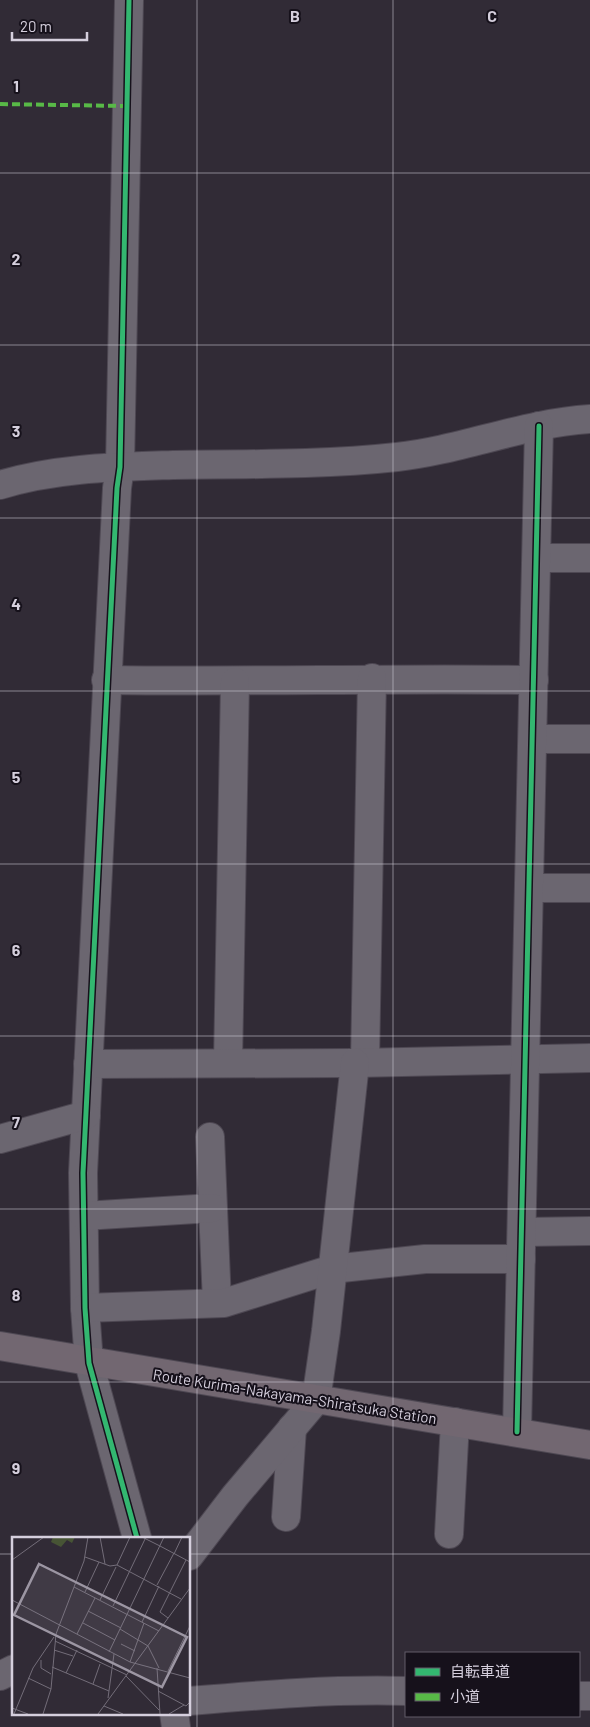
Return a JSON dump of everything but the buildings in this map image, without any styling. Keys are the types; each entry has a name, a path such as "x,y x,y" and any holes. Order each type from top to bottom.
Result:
{"main road":[{"name":"Route Kurima-Nakayama-Shiratsuka Station","path":"0,1346 88,1363 590,1445"}],"street":[{"path":"129,0 120,466 117,488 106,680 88,1064 84,1216 88,1363 137,1537"},
{"path":"3,483 93,468 120,466 314,463 396,457 437,451 539,426 590,419"},
{"path":"517,1432 539,426"},
{"path":"537,558 590,558"},
{"path":"106,680 235,682 372,678 534,680"},
{"path":"190,1555 316,1400 360,1062 372,678"},
{"path":"228,1063 235,682"},
{"path":"532,739 590,739"},
{"path":"529,888 590,888"},
{"path":"88,1064 590,1058"},
{"path":"0,1139 86,1115"},
{"path":"210,1137 217,1303"},
{"path":"84,1216 212,1208"},
{"path":"522,1232 590,1231"},
{"path":"86,1308 224,1303 332,1269 425,1259 521,1259"},
{"path":"449,1534 455,1422"},
{"path":"286,1517 292,1428"},
{"path":"0,1676 12,1670"},
{"path":"190,1701 360,1690 405,1691"},
{"path":"174,1714 176,1727"}],"marked path":[{"path":"0,104 127,106"}],"cycle path":[{"path":"129,0 120,467 117,488 83,1173 85,1308 89,1363 137,1537"},
{"path":"517,1432 539,426"}]}
